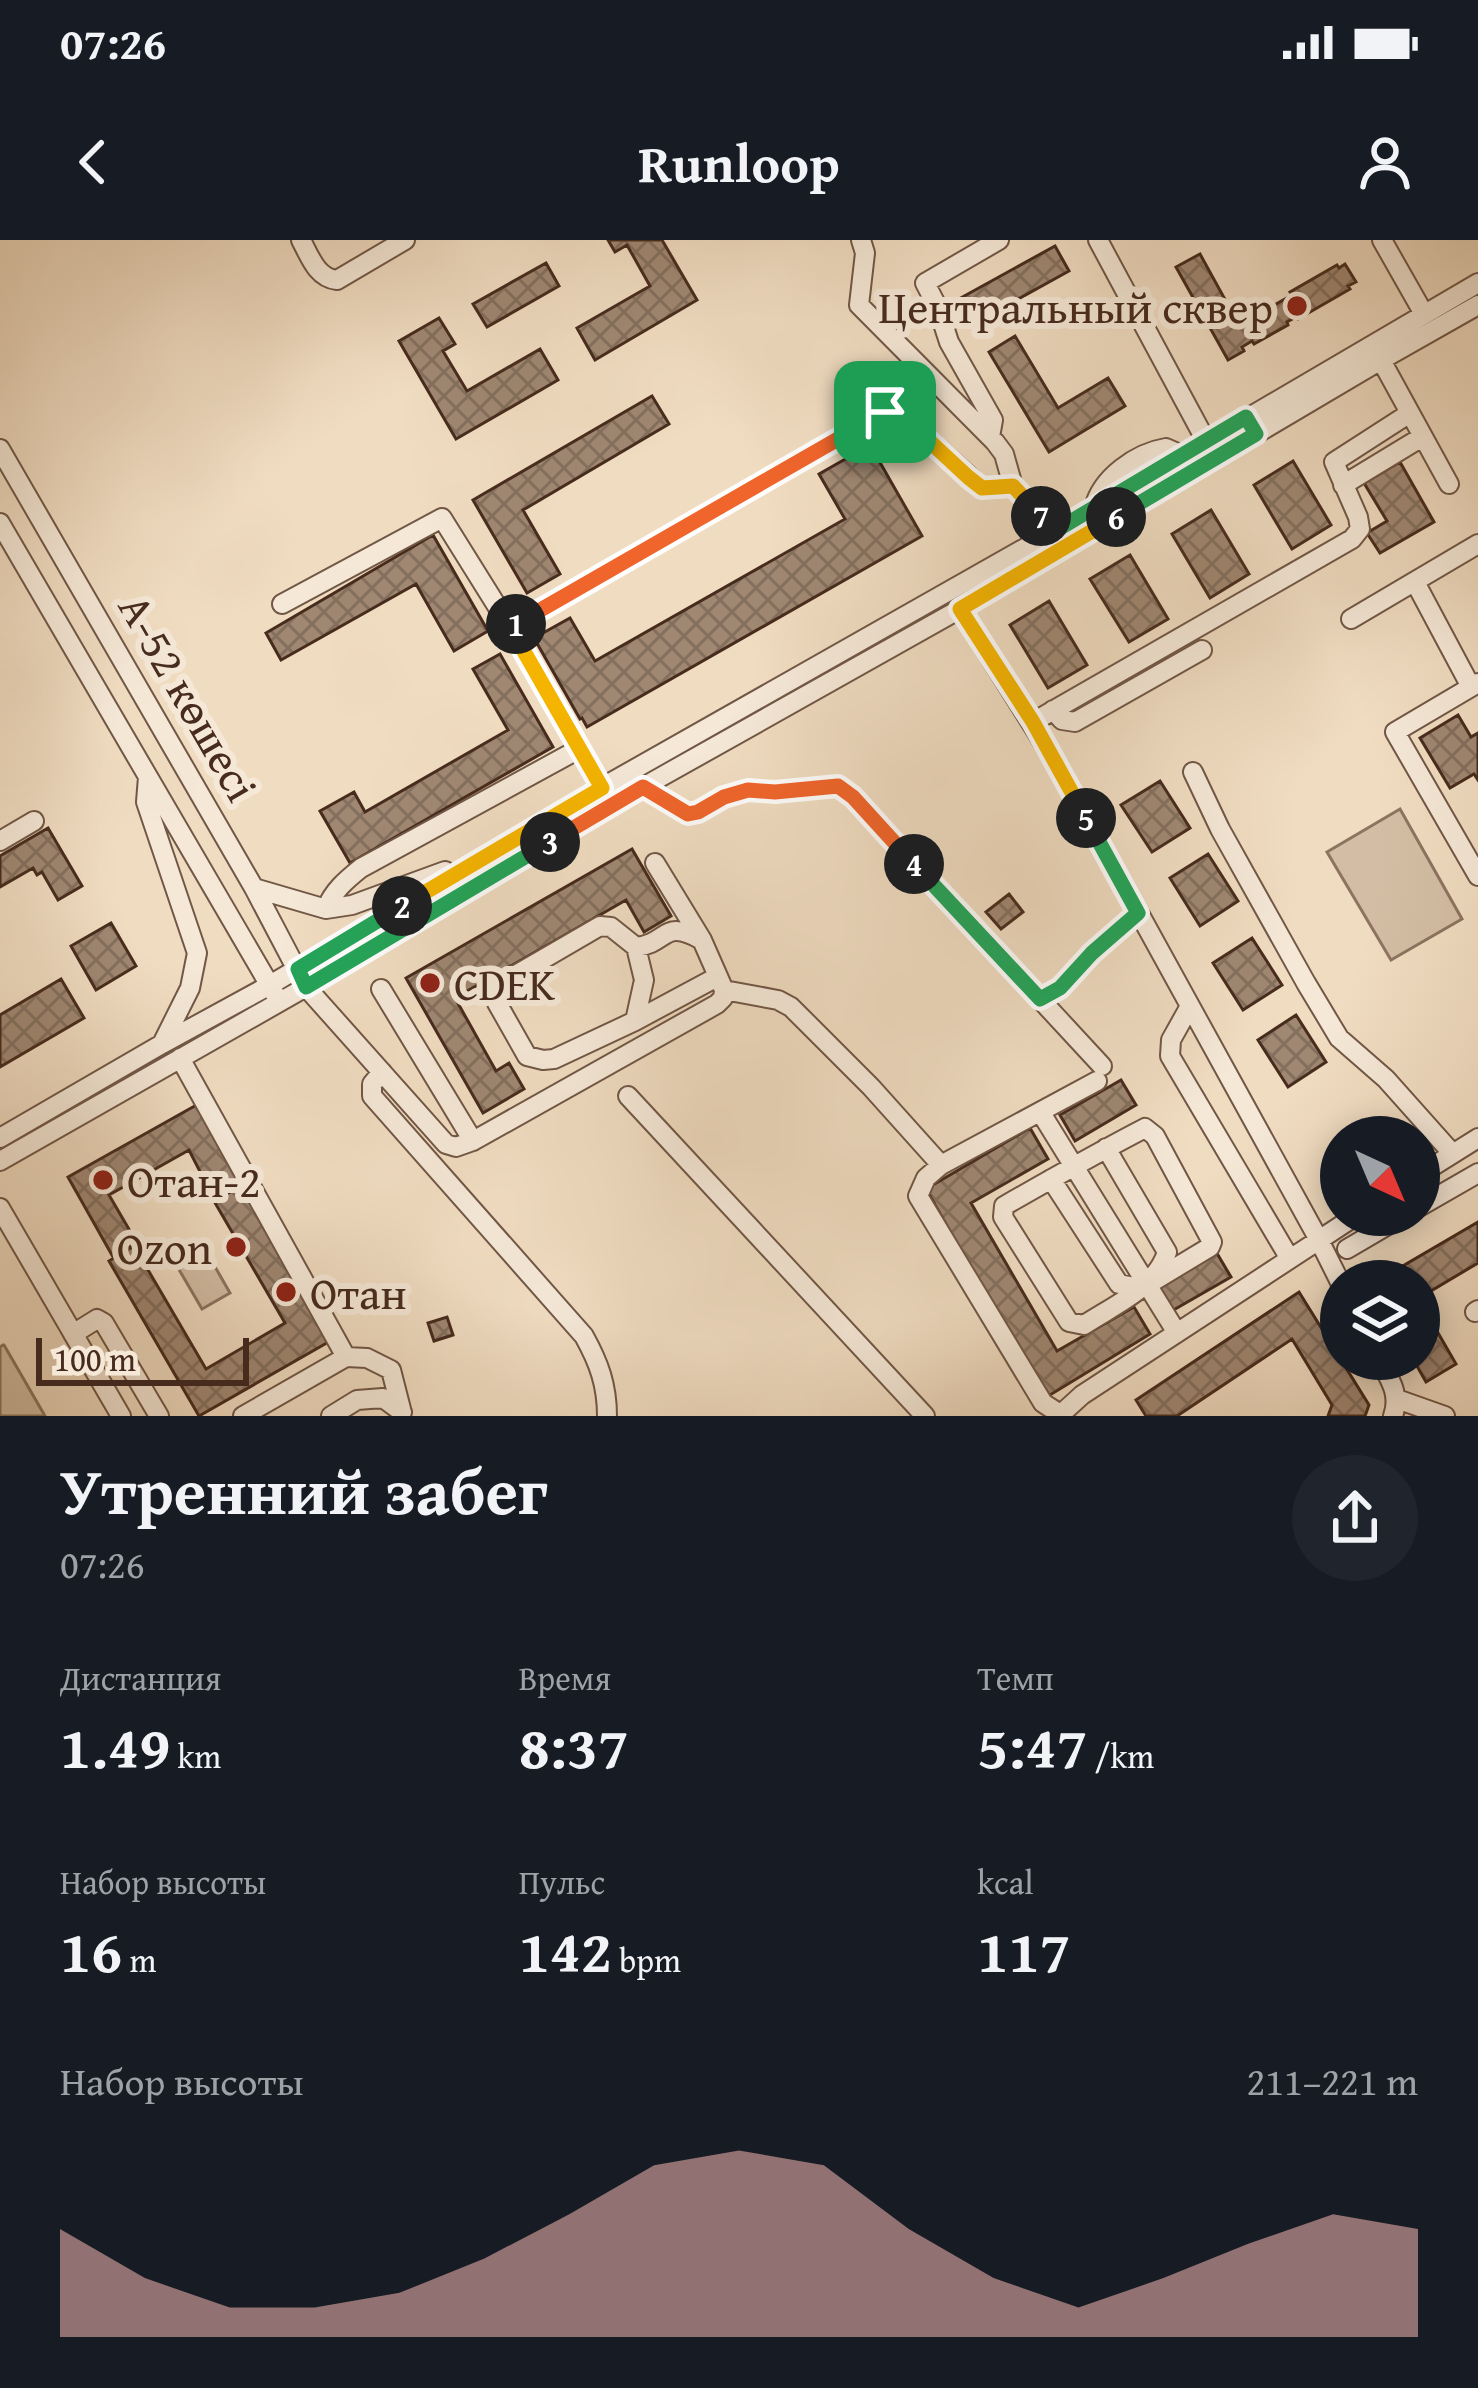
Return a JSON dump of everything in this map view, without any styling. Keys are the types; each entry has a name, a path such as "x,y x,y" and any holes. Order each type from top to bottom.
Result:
{"street":[{"path":"301,240 320,273 337,280 405,240"},
{"path":"861,240 865,253 859,305 990,437 1004,454 1013,486 1055,531"},
{"path":"990,437 993,420 949,342 925,283 999,240"},
{"path":"1098,240 1206,441"},
{"path":"1382,240 1424,314"},
{"path":"0,1138 162,1044 275,993 960,609 1478,283"},
{"path":"302,978 461,870 1206,441 1251,426 1478,305"},
{"path":"1381,360 1449,484"},
{"path":"510,627 885,412 898,412 982,488 1013,486"},
{"path":"1033,722 1352,539 1360,529 1358,517 1335,466 1337,458 1410,413"},
{"path":"1343,485 1422,436"},
{"name":"А-52 көшесі","path":"0,449 302,978 446,1144 456,1147 473,1142"},
{"path":"282,604 442,518 602,788"},
{"name":"А-52 көшесі","path":"0,523 275,993"},
{"path":"1351,619 1478,544"},
{"path":"1415,582 1474,685 1395,734 1478,876"},
{"path":"960,609 1033,722 1329,1260"},
{"path":"1053,710 1062,720 1075,722 1202,650"},
{"path":"326,909 345,880 361,868 579,749"},
{"path":"1193,772 1220,829 1340,1038 1386,1079 1452,1154"},
{"path":"148,777 146,802 197,953 190,988 162,1044"},
{"path":"643,787 688,814 748,790 838,786 1040,999 1100,1073 1041,1113 941,1165 926,1178 918,1196 1042,1403 1060,1415 1082,1395 1325,1236"},
{"path":"0,842 34,821"},
{"path":"381,989 473,1142 723,998 702,940 655,863"},
{"path":"254,888 326,909 461,870"},
{"path":"1040,999 1060,988 1138,913"},
{"path":"635,1022 644,980 635,947 611,927 600,926 502,983 497,1003 527,1057 543,1060 554,1059 721,984 778,1000 791,1007 871,1087 941,1165"},
{"path":"635,947 646,946 670,930 685,930 702,940"},
{"path":"0,1161 180,1058 275,993"},
{"path":"1190,1006 1171,1040 1170,1056 1290,1259"},
{"path":"180,1058 346,1357"},
{"path":"382,1072 372,1084 372,1096 584,1336 607,1390 607,1416"},
{"path":"628,1096 925,1416"},
{"path":"1041,1113 1177,1333"},
{"path":"1144,1127 1150,1130 1211,1236 1210,1247 1084,1324 1070,1322 1003,1217 1004,1206 1074,1165 1144,1127"},
{"path":"1440,1162 1478,1138"},
{"path":"1106,1148 1167,1252 1144,1286"},
{"path":"1440,1195 1478,1173"},
{"path":"1051,1178 1119,1284 1144,1286"},
{"path":"0,1208 121,1416"},
{"path":"1347,1249 1369,1236"},
{"path":"73,1334 91,1321 104,1323 158,1416"},
{"path":"243,1416 346,1357 367,1358 391,1370 402,1413"},
{"path":"331,1416 357,1400 383,1398 402,1413"},
{"path":"1395,1407 1431,1414"}],"shaded area":[{"path":"1400,809 1462,919 1391,960 1327,852"},
{"path":"202,1244 230,1293 202,1309 174,1261"},
{"path":"3,1345 45,1416 0,1416"}],"building":[{"path":"608,240 662,240 697,300 595,360 577,328 650,286 627,245 615,252"},
{"path":"1055,246 1069,271 971,325 957,300"},
{"name":"Центральный сквер","path":"1200,254 1239,325 1337,265 1345,264 1356,282 1288,325 1242,347 1244,351 1228,360 1176,267"},
{"path":"546,263 559,286 487,327 473,304"},
{"path":"439,318 455,344 443,351 467,391 540,349 558,380 456,439 399,341"},
{"path":"1015,336 1058,408 1108,378 1125,406 1049,452 989,352"},
{"path":"652,396 669,424 523,510 560,574 527,593 473,500"},
{"path":"870,445 922,536 587,727 534,638 570,618 595,661 845,519 819,474"},
{"path":"1293,461 1331,525 1292,549 1254,485"},
{"path":"1400,462 1434,522 1380,553 1367,533 1387,521 1364,483"},
{"path":"1211,510 1249,574 1210,598 1172,534"},
{"path":"433,535 488,631 454,651 416,584 281,660 266,633"},
{"path":"1130,555 1168,619 1129,642 1090,579"},
{"path":"1049,601 1087,665 1048,688 1010,625"},
{"path":"500,654 553,747 350,863 320,811 354,792 365,812 508,730 473,669"},
{"path":"1458,715 1471,737 1478,733 1478,780 1474,774 1450,788 1420,738"},
{"path":"1160,781 1190,828 1152,852 1121,805"},
{"path":"48,828 82,886 58,900 42,872 37,875 33,868 0,887 0,856"},
{"path":"632,849 671,916 644,932 626,900 455,998 496,1071 509,1063 524,1089 483,1113 406,978"},
{"path":"1208,854 1238,901 1200,926 1170,878"},
{"path":"1009,894 1023,912 1001,929 986,912"},
{"path":"111,923 136,966 96,990 71,946"},
{"path":"1252,938 1282,985 1243,1010 1213,963"},
{"path":"61,979 84,1018 0,1067 0,1015"},
{"path":"1296,1015 1326,1062 1288,1087 1258,1040"},
{"path":"1121,1080 1136,1105 1075,1141 1060,1115"},
{"name":"Отан-2","path":"200,1103 242,1183 214,1199 189,1150 109,1195 137,1243 113,1257 68,1177"},
{"path":"1030,1128 1048,1159 971,1203 1057,1351 1134,1307 1150,1334 1045,1398 926,1189"},
{"name":"Отан","path":"243,1185 332,1340 199,1416 109,1261 134,1246 206,1369 285,1323 214,1201"},
{"path":"1478,1222 1478,1263 1440,1286 1440,1260 1413,1260"},
{"path":"1215,1250 1231,1277 1170,1312 1154,1285"},
{"path":"1299,1292 1320,1326 1320,1380 1354,1380 1369,1405 1365,1416 1328,1416 1332,1405 1292,1339 1177,1416 1146,1416 1136,1400"},
{"path":"447,1317 453,1335 434,1341 428,1323"},
{"path":"1440,1336 1456,1364 1440,1374"}],"place":[{"name":"Центральный сквер","path":"1297,306"},
{"name":"CDEK","path":"430,983"},
{"name":"Отан-2","path":"103,1180"},
{"name":"Ozon","path":"236,1247"},
{"name":"Отан","path":"286,1292"}],"route":[{"path":"885,412 898,412 982,488 1013,486 1055,531 1246,417 1256,434 960,609 1033,722 1138,913 1060,988 1040,999 838,786 748,790 688,814 643,787 306,987 298,969 602,788 510,627 885,412"}]}
